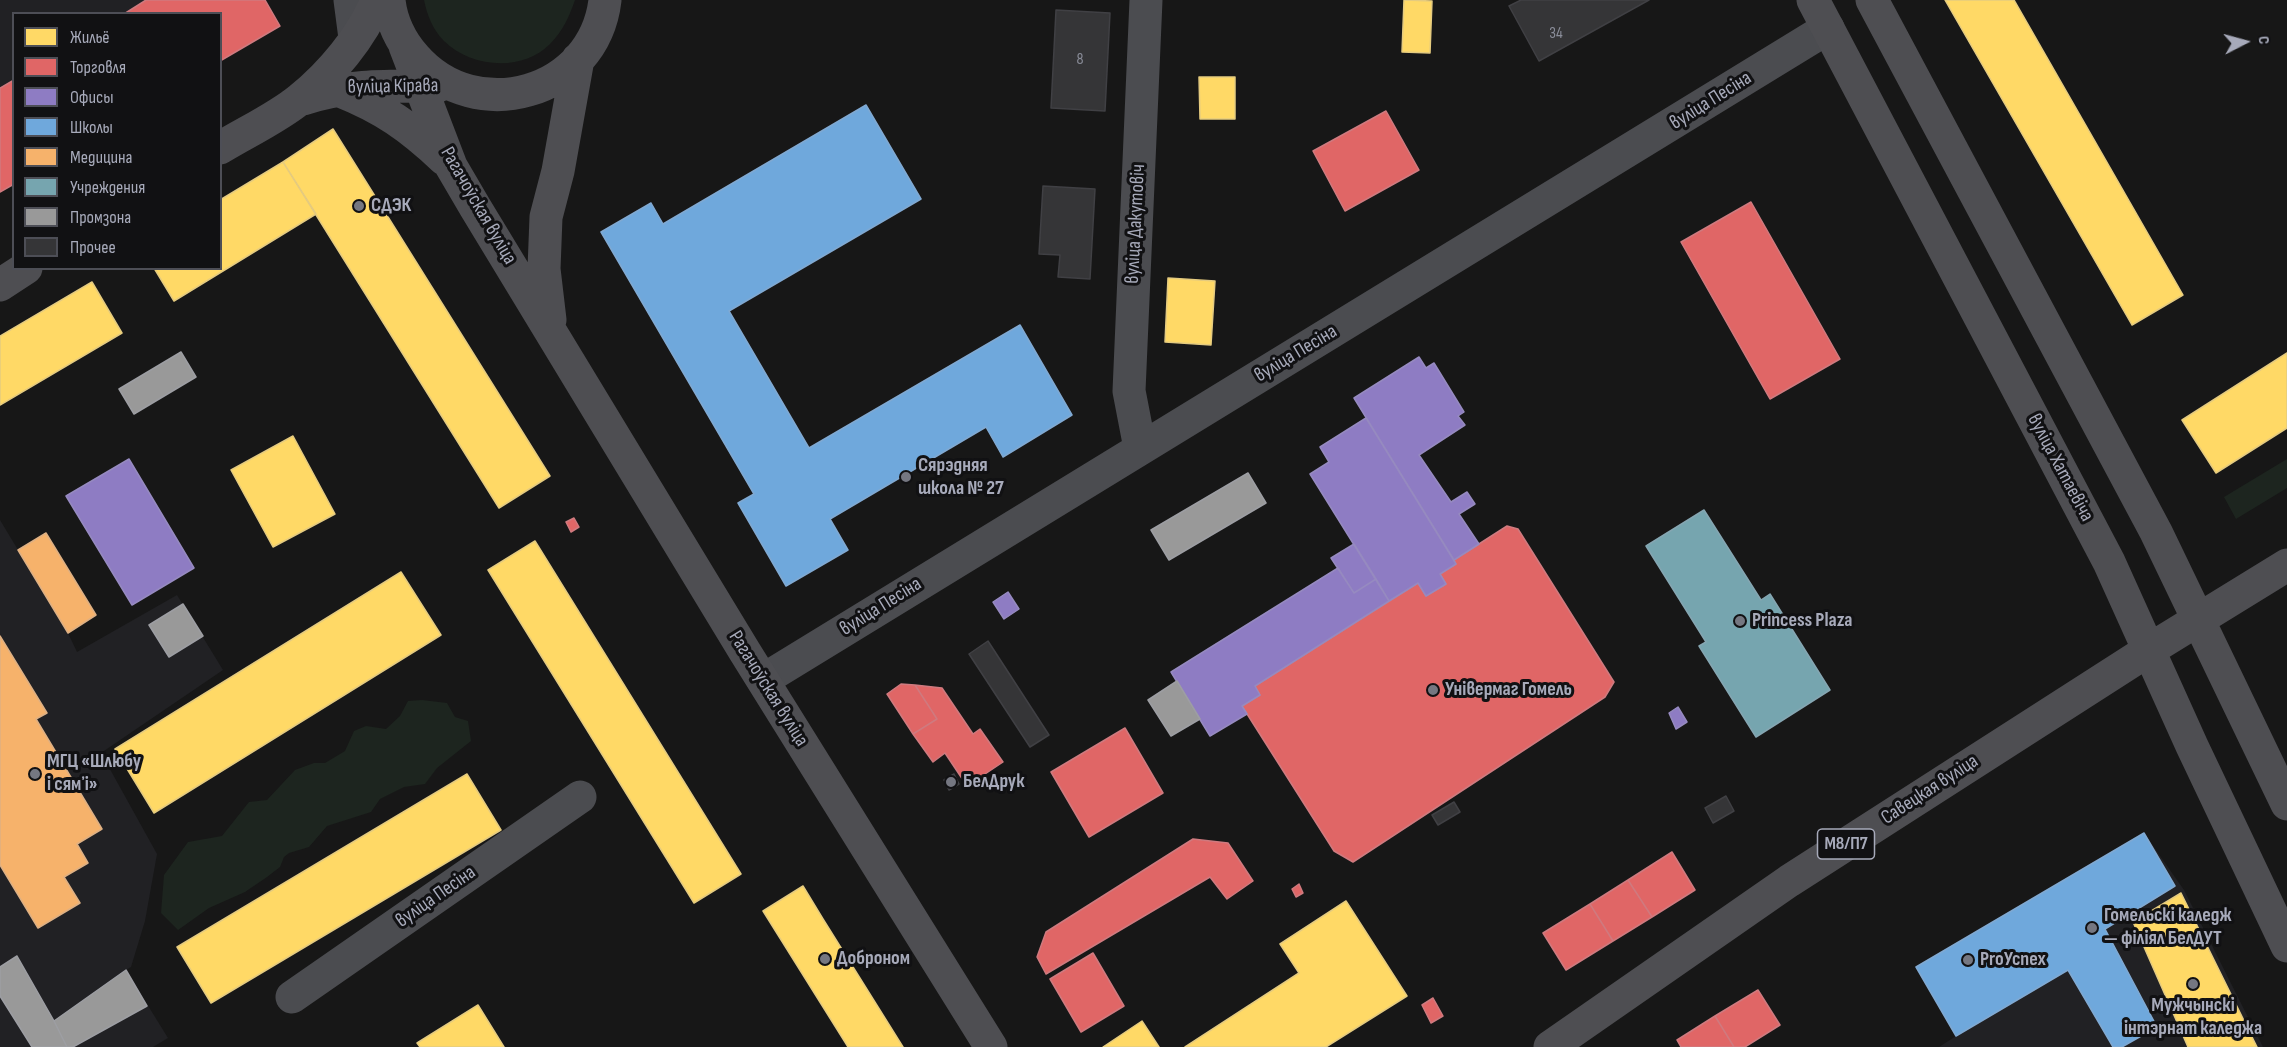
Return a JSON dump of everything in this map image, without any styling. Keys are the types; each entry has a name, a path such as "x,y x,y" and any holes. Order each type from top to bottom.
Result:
{"main road":[{"name":"вуліца Кірава","path":"222,147 300,99 330,69 355,38 377,0"},
{"name":"Рагачоўская вуліца","path":"389,0 390,11 451,166 763,680 991,1047"},
{"path":"1872,0 2156,532 2287,804"},
{"path":"405,46 426,69 452,86 478,94 515,94 533,90 557,78 579,59 596,33 606,1"},
{"name":"вуліца Хатаевіча","path":"1821,14 2109,562 2287,946"},
{"name":"Рагачоўская вуліца","path":"550,328 544,269 546,217 558,171 579,59"},
{"name":"вуліца Кірава","path":"300,99 334,89 361,85 452,86"},
{"path":"334,89 377,106 414,130 451,166"},
{"path":"0,285 23,270"},
{"name":"Савецкая вуліца","path":"1550,1047 1789,881 2199,618 2287,565"}],"street":[{"path":"350,0 355,38"},
{"name":"вуліца Дакутовіч","path":"1140,448 1129,391 1146,0"},
{"name":"вуліца Песіна","path":"763,680 1140,448 1563,193 1821,14"},
{"name":"вуліца Песіна","path":"292,997 580,797"}],"shaded area":[{"path":"0,0 265,0 280,26 222,60 222,12 12,12 12,185 0,192"},
{"path":"424,0 575,0 559,34 539,53 526,59 497,63 468,57 444,41 431,22"},
{"path":"2287,459 2287,488 2236,519 2224,497"},
{"path":"0,520 77,652 177,595 223,670 101,753 157,854 145,921 131,967 126,970 168,1038 153,1047 0,1047"},
{"path":"408,701 447,703 455,717 468,721 471,741 437,768 425,784 404,787 380,799 371,812 327,826 309,847 289,853 284,857 280,867 267,877 245,892 209,908 178,930 161,913 164,875 188,842 222,836 249,802 267,800 295,770 314,763 325,763 345,751 354,731 366,726 386,729 400,716"},
{"name":"Гомельскі каледж — філіял БелДУТ","path":"2144,833 2184,890 2263,1047 1939,1047 1956,1036 1916,967"}],"building: Жильё":[{"path":"1404,0 1432,1 1430,53 1402,52"},
{"path":"1945,0 2014,0 2183,295 2132,325"},
{"path":"1199,77 1235,77 1235,119 1200,119"},
{"path":"333,129 550,476 499,508 283,162"},
{"path":"283,162 316,214 174,301 155,270 222,270 222,199"},
{"path":"1168,278 1215,281 1211,345 1165,342"},
{"path":"92,282 122,333 0,405 0,336"},
{"path":"2287,353 2287,428 2216,473 2182,420"},
{"path":"293,436 335,514 273,547 231,470"},
{"path":"535,541 741,874 694,903 488,570"},
{"path":"401,572 441,635 154,813 115,749"},
{"path":"467,774 501,830 211,1003 177,947"},
{"path":"803,886 903,1047 848,1047 763,911"},
{"name":"Мужчынскі інтэрнат каледжа","path":"2181,893 2257,1047 2188,1047 2133,922"},
{"path":"1346,901 1407,996 1326,1047 1185,1047 1299,973 1280,944"},
{"path":"478,1005 504,1047 420,1047 417,1043"},
{"path":"1142,1021 1159,1047 1103,1047"}],"building: Торговля":[{"path":"146,0 265,0 280,26 222,60 222,12 127,12"},
{"path":"12,81 12,185 0,192 0,88"},
{"path":"1386,111 1419,170 1345,211 1313,151"},
{"path":"1751,202 1840,359 1770,399 1681,242"},
{"path":"574,518 579,527 571,532 566,522"},
{"name":"Універмаг Гомель","path":"1507,526 1518,529 1614,682 1605,697 1353,862 1334,851 1242,706 1260,695 1255,686 1418,583 1426,596 1446,584 1440,574 1456,564 1454,560"},
{"path":"901,684 915,685 937,719 913,734 887,694"},
{"path":"915,685 942,688 973,734 980,729 1003,762 967,786 945,753 933,762 913,734 937,719"},
{"path":"1125,728 1163,793 1089,837 1051,772"},
{"path":"1193,839 1228,843 1253,881 1227,899 1210,877 1046,974 1037,957 1046,932"},
{"path":"1672,852 1695,890 1652,917 1628,880"},
{"path":"1628,880 1652,917 1613,941 1590,904"},
{"path":"1299,884 1303,893 1296,897 1292,889"},
{"path":"1590,904 1613,941 1566,970 1543,933"},
{"path":"1093,953 1124,1006 1081,1032 1050,979"},
{"path":"1758,990 1780,1025 1745,1047 1734,1047 1715,1016"},
{"path":"1433,998 1443,1016 1431,1023 1422,1005"},
{"path":"1715,1016 1734,1047 1681,1047 1677,1040"}],"building: Офисы":[{"path":"1419,357 1426,368 1434,363 1464,412 1458,416 1465,425 1419,455 1451,502 1467,492 1475,504 1459,514 1479,544 1454,560 1354,398"},
{"path":"1366,418 1456,564 1440,574 1446,584 1426,596 1418,583 1389,601 1310,474 1329,462 1320,447"},
{"path":"129,459 194,568 132,605 66,496"},
{"path":"1354,544 1376,579 1354,593 1331,558"},
{"path":"1338,568 1354,593 1376,579 1389,601 1255,686 1260,695 1242,706 1247,714 1210,736 1171,672"},
{"path":"1008,592 1019,609 1004,619 993,602"},
{"path":"1678,707 1687,722 1676,729 1669,713"}],"building: Школы":[{"path":"866,105 921,199 729,311 809,448 1020,325 1072,415 1003,457 986,427 830,519 848,550 786,586 738,503 754,494 601,232 651,203 663,224"},
{"path":"2144,833 2175,886 2105,929 2157,1027 2122,1047 2113,1047 2068,970 1956,1036 1916,967"}],"building: Медицина":[{"path":"46,533 96,615 68,633 18,550"},
{"name":"МГЦ «Шлюбу і сямʼі»","path":"0,636 47,713 36,719 102,829 77,844 88,863 64,877 80,903 38,928 0,865"}],"building: Учреждения":[{"name":"Princess Plaza","path":"1704,510 1761,600 1770,594 1830,690 1756,737 1699,646 1706,642 1646,546"}],"building: Промзона":[{"path":"181,352 196,377 134,414 119,389"},
{"path":"1248,473 1266,503 1169,560 1151,530"},
{"path":"183,604 203,636 169,657 149,625"},
{"path":"1177,681 1200,719 1171,736 1148,700"},
{"path":"17,956 67,1047 32,1047 0,996 0,967"},
{"path":"126,970 147,1006 73,1047 67,1047 54,1021"}],"building: Прочее":[{"path":"1521,0 1649,0 1539,61 1509,6"},
{"path":"1056,10 1110,13 1105,111 1051,108"},
{"path":"1043,186 1095,189 1090,279 1058,277 1060,255 1039,254"},
{"path":"988,641 1049,735 1030,747 969,654"},
{"name":"БелДрук","path":"954,774 959,784 949,790 944,780"},
{"path":"1726,796 1734,811 1713,823 1705,808"},
{"path":"1454,802 1460,812 1438,825 1432,815"}],"place":[{"name":"СДЭК","path":"359,206"},
{"name":"Сярэдняя школа № 27","path":"906,477"},
{"name":"Princess Plaza","path":"1740,621"},
{"name":"Універмаг Гомель","path":"1433,690"},
{"name":"МГЦ «Шлюбу і сямʼі»","path":"35,774"},
{"name":"БелДрук","path":"951,782"},
{"name":"Гомельскі каледж — філіял БелДУТ","path":"2092,928"},
{"name":"Доброном","path":"825,959"},
{"name":"ProУспех","path":"1968,960"},
{"name":"Мужчынскі інтэрнат каледжа","path":"2193,984"}]}
